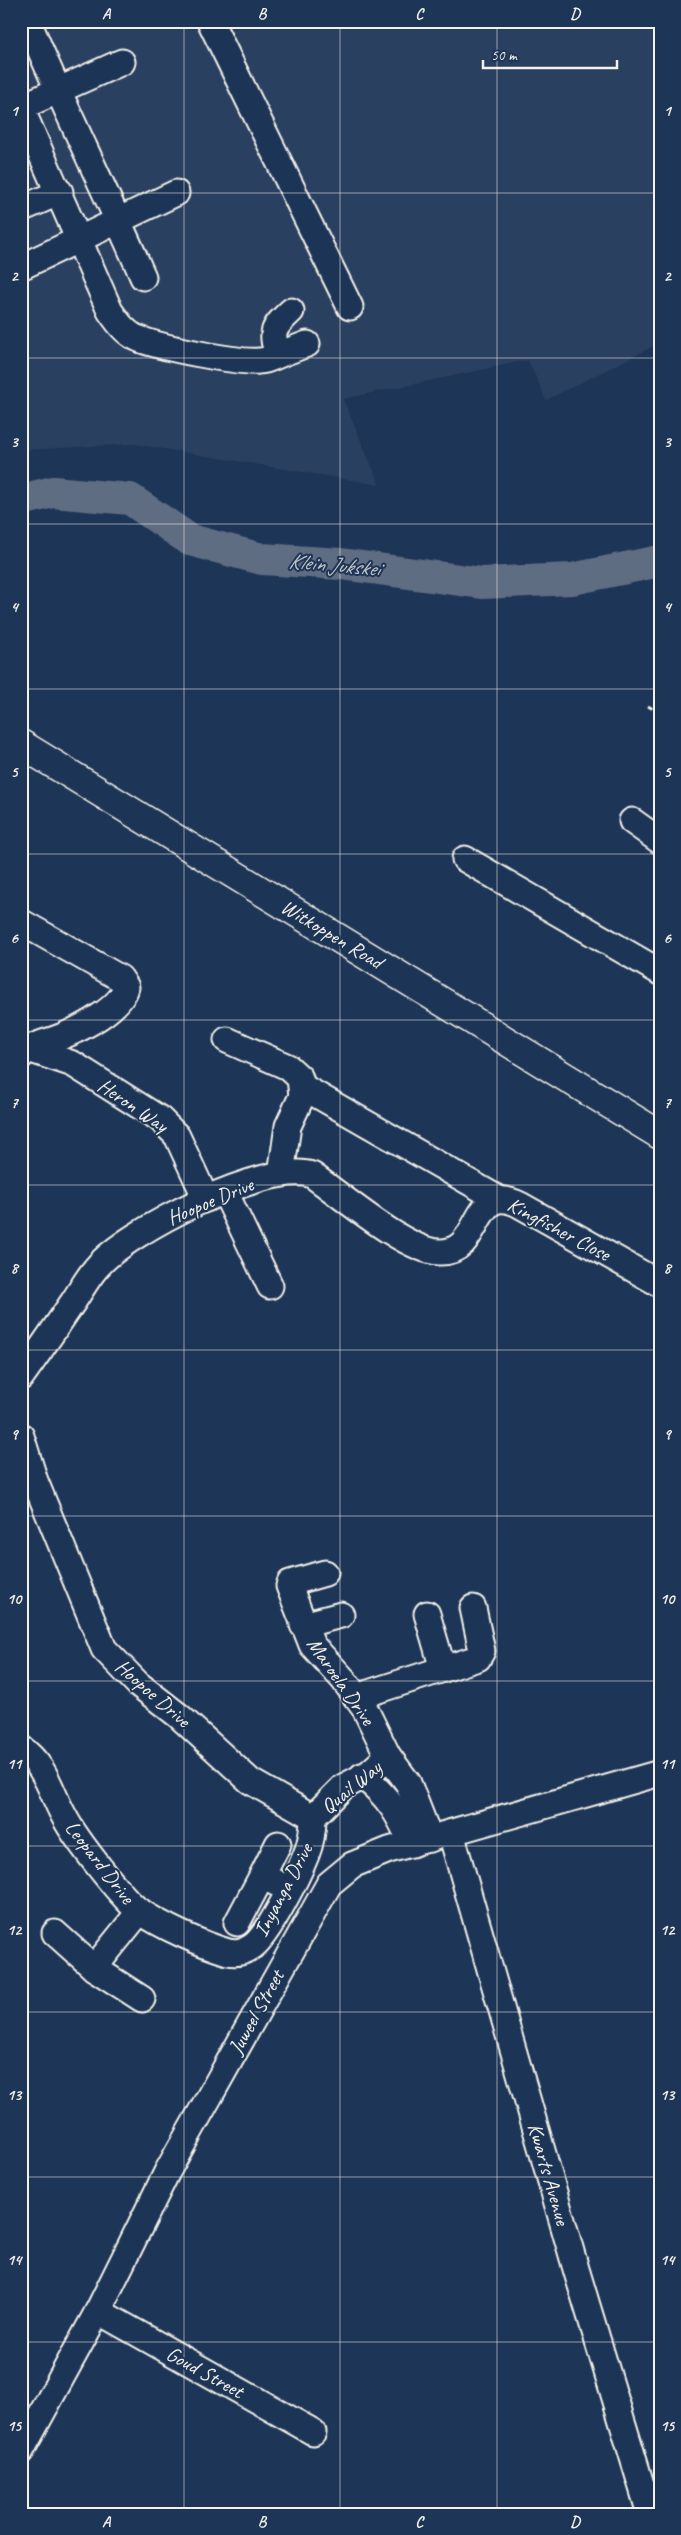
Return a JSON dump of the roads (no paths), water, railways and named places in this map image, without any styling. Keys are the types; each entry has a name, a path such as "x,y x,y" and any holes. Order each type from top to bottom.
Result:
{"main road":[{"name":"Witkoppen Road","path":"21,744 654,1130"}],"street":[{"path":"28,21 57,91 119,221 143,277"},
{"path":"210,21 350,307"},
{"path":"122,62 57,91 23,116 60,192 110,310 119,323 136,338 233,359 259,361 307,344"},
{"path":"43,156 79,139"},
{"path":"21,209 60,192"},
{"path":"21,267 176,194"},
{"path":"278,355 274,342 275,327 291,311"},
{"path":"632,821 660,840"},
{"path":"465,859 660,972"},
{"path":"21,922 120,978 126,987 122,998 102,1014 64,1036 23,1051"},
{"path":"227,1040 288,1067 300,1078 303,1086 302,1096 288,1126 281,1174"},
{"name":"Heron Way","path":"23,1051 73,1064 160,1119 177,1136 216,1195 270,1286"},
{"path":"303,1086 497,1198"},
{"name":"Hoopoe Drive","path":"21,1377 29,1350 106,1257 169,1217 216,1195 281,1174 296,1172 312,1176 396,1234 426,1249 447,1252"},
{"name":"Kingfisher Close","path":"447,1252 462,1243 486,1208 497,1198 504,1198 520,1205 660,1284"},
{"name":"Hoopoe Drive","path":"21,1436 35,1481 104,1649 138,1684 179,1716 250,1781 313,1817"},
{"name":"Maroela Drive","path":"325,1573 290,1583 289,1586 303,1625 316,1652 343,1679 356,1696 365,1709 388,1756 408,1782 421,1842"},
{"path":"356,1696 443,1669 480,1655 482,1651 473,1608"},
{"path":"427,1614 443,1669"},
{"path":"303,1625 341,1615"},
{"name":"Leopard Drive","path":"21,1748 43,1769 65,1818 78,1839 140,1911 219,1950 238,1954"},
{"name":"Quail Way","path":"313,1817 343,1787 376,1768 388,1756"},
{"name":"Juweel Street","path":"21,2451 98,2311 167,2172 323,1892 336,1878 352,1865 421,1842 660,1773"},
{"path":"362,1776 383,1793 421,1842"},
{"name":"Inyanga Drive","path":"238,1954 253,1946 260,1939 288,1889 306,1856 311,1838 313,1817"},
{"name":"Kwarts Avenue","path":"421,1842 576,2269 650,2514"},
{"path":"236,1923 278,1844"},
{"path":"262,1876 288,1889"},
{"path":"94,1968 140,1911"},
{"path":"54,1933 94,1968 142,1999"},
{"name":"Goud Street","path":"98,2311 313,2432"}],"waterway":[{"name":"Klein Jukskei","path":"21,500 53,492 130,499 190,540 262,559 341,564 482,583 572,579 660,561"}]}
